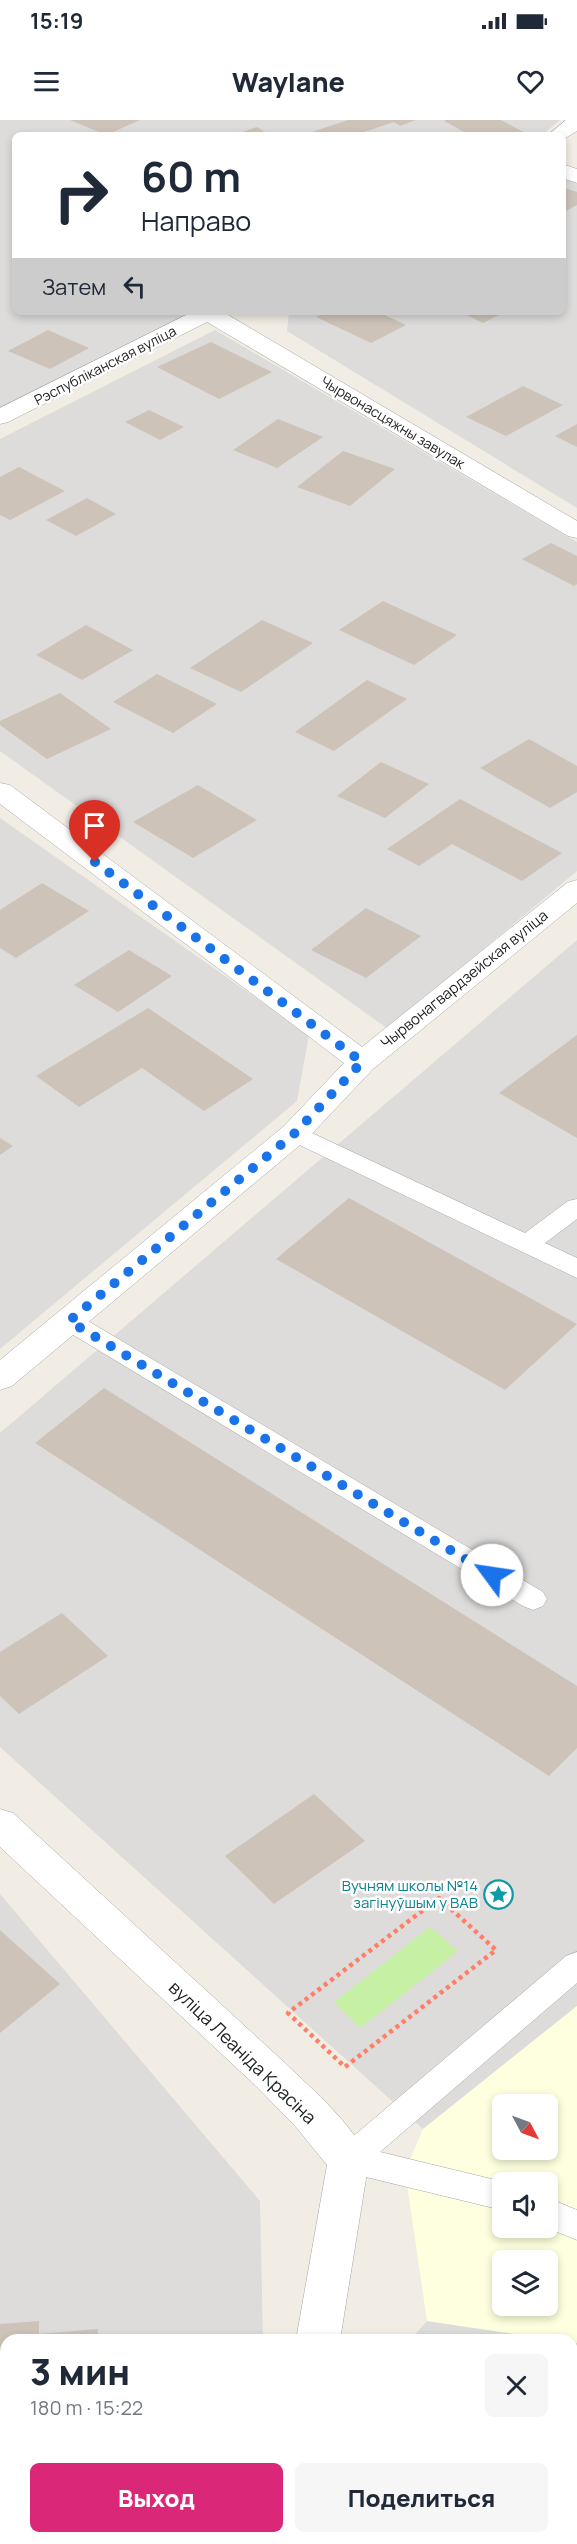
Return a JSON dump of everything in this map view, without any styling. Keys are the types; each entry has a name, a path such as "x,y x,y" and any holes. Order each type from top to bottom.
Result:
{"street":[{"path":"562,132 577,122"},
{"name":"Рэспубліканская вуліца","path":"0,417 203,315"},
{"name":"Чырвонасцяжны завулак","path":"214,315 577,531"},
{"path":"0,791 362,1062"},
{"name":"Чырвонагвардзейская вуліца","path":"0,1378 295,1133 362,1062 577,889"},
{"name":"вуліца Леаніда Красіна","path":"0,1825 271,2075 310,2114 348,2160"},
{"path":"319,2334 348,2160"}],"lane":[{"path":"295,1133 577,1269"},
{"path":"527,1244 577,1207"},
{"path":"69,1321 533,1599"},
{"path":"348,2160 577,1965"},
{"path":"348,2160 405,2171 492,2193"},
{"path":"558,2217 577,2225"}],"path":[{"path":"439,1898 496,1950 345,2067 288,2013 439,1898"}],"shaded area":[{"path":"0,120 560,120 546,132 12,132 12,315 188,315 0,409"},
{"path":"566,178 577,184 577,508 287,331 289,315 566,315"},
{"path":"215,330 577,542 577,871 388,1029 0,751 0,439"},
{"path":"0,818 309,1035 297,1101 0,1349"},
{"path":"577,940 577,2006 423,2129 0,1747 0,1433"},
{"path":"0,1894 260,2201 263,2334 0,2334"},
{"path":"577,2006 577,2334 515,2334 427,2321 405,2171 423,2129"},
{"path":"427,2321 515,2334 415,2334"}],"green space":[{"path":"430,1927 458,1951 360,2028 334,2002"}],"building":[{"path":"70,120 140,120 113,132 99,132"},
{"path":"348,120 416,120 400,126 394,122 364,132 312,132"},
{"path":"501,120 523,132 464,132 444,121"},
{"path":"257,127 264,132 243,132"},
{"path":"566,188 577,192 577,205 566,211"},
{"path":"320,315 384,315 406,325 371,343 316,317"},
{"path":"467,315 499,315 483,323"},
{"path":"48,330 89,348 50,369 8,351"},
{"path":"211,342 272,372 219,399 157,367"},
{"path":"523,386 563,405 506,436 466,417"},
{"path":"149,410 184,427 160,440 125,422"},
{"path":"278,419 323,437 277,468 233,450"},
{"path":"577,424 577,447 555,436"},
{"path":"343,451 395,469 350,506 297,487"},
{"path":"19,467 65,491 10,520 0,515 0,477"},
{"path":"87,498 116,514 76,536 46,520"},
{"path":"551,543 577,556 577,584 574,586 522,559"},
{"path":"383,601 457,635 414,665 339,630"},
{"path":"262,620 313,643 241,692 190,668"},
{"path":"86,625 133,650 82,680 36,655"},
{"path":"157,674 217,704 173,733 113,702"},
{"path":"367,680 407,699 334,751 295,732"},
{"path":"60,693 111,729 47,759 0,725 0,721"},
{"path":"529,739 577,766 577,792 550,808 480,768"},
{"path":"381,762 429,784 385,818 337,796"},
{"path":"198,785 257,820 193,858 133,822"},
{"path":"460,799 562,853 522,881 452,844 419,866 387,849"},
{"path":"42,883 89,911 16,958 0,948 0,910"},
{"path":"366,908 421,936 366,978 311,950"},
{"path":"129,950 172,976 118,1012 74,985"},
{"path":"148,1008 253,1079 204,1111 142,1068 79,1107 36,1076"},
{"path":"577,1035 577,1138 499,1093"},
{"path":"0,1138 13,1146 0,1155"},
{"path":"349,1198 577,1324 505,1390 276,1259"},
{"path":"104,1388 577,1686 577,1748 549,1776 35,1443"},
{"path":"62,1613 108,1656 19,1714 0,1696 0,1652"},
{"path":"314,1794 365,1841 274,1904 225,1856"},
{"path":"0,1930 60,1984 0,2033"},
{"path":"39,2321 39,2334 0,2334 0,2324"},
{"path":"98,2329 98,2334 39,2334"}],"place":[{"name":"Вучням школы №14 загінуўшым у ВАВ","path":"499,1894"}],"route":[{"path":"95,862 362,1062 295,1133 69,1321 492,1575"}]}
